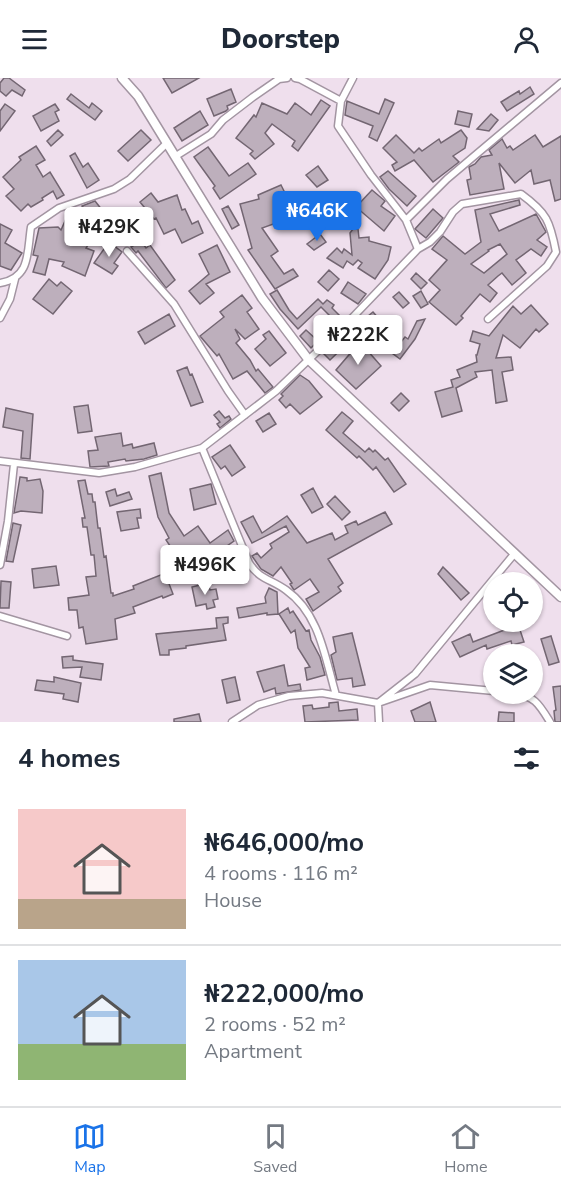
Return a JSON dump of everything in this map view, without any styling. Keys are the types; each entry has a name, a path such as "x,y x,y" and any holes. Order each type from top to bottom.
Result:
{"street":[{"path":"122,78 138,96 262,298 308,359 561,597"},
{"path":"176,156 211,134 223,120 253,97 279,79 287,78"},
{"path":"295,78 341,101"},
{"path":"353,78 341,101 338,126 371,175 406,219 418,249"},
{"path":"406,219 447,179 561,83"},
{"path":"0,283 15,279 22,272 28,254 31,227 59,207 114,189 130,179 167,142"},
{"path":"0,461 99,473 135,467 202,448 276,391 352,318 418,249 440,232 453,212 462,204 521,194 540,208 552,230 556,252 547,266 488,319"},
{"path":"127,251 174,304 245,415"},
{"path":"0,318 10,299 15,279"},
{"path":"202,448 255,573 296,599 317,628 336,695"},
{"path":"0,565 8,521 14,464"},
{"path":"378,703 415,674 514,553"},
{"path":"0,616 68,636"},
{"path":"232,722 258,705 300,695 322,693 378,703 430,685 483,690"},
{"path":"378,703 379,722"},
{"path":"538,704 550,722"}],"building":[{"path":"4,78 9,78 25,90 22,96 12,90 6,96 0,91 0,83"},
{"path":"163,78 199,78 172,93"},
{"path":"530,87 534,94 507,111 501,102"},
{"path":"231,89 236,102 227,106 226,111 214,116 207,99"},
{"path":"71,94 89,108 92,103 102,111 95,120 67,99"},
{"path":"385,99 394,103 377,141 369,137 373,126 345,115 347,101 379,114"},
{"path":"321,100 330,106 298,151 292,146 295,141 272,124 265,133 274,144 255,159 250,154 253,151 236,138 254,115 256,117 262,103 287,114 295,103 311,115"},
{"path":"5,104 15,111 0,131 0,111"},
{"path":"55,104 59,110 55,112 59,121 41,131 33,116"},
{"path":"200,111 208,125 182,141 174,128"},
{"path":"458,111 472,114 469,127 455,124"},
{"path":"491,114 498,120 489,131 477,129"},
{"path":"58,130 63,135 51,146 47,141"},
{"path":"141,130 151,140 128,161 118,151"},
{"path":"461,130 467,138 465,148 453,156 459,162 433,182 414,160 395,171 392,165 397,162 383,148 396,135 414,153 419,148 422,151 439,139 441,143"},
{"path":"535,135 543,147 561,136 561,199 555,201 550,180 534,184 531,170 515,183 499,163 504,189 470,195 467,180 471,179 469,167 481,157 492,155 489,150 502,139 507,148 510,146 513,150"},
{"path":"36,146 45,160 36,165 43,177 50,172 64,195 57,199 53,191 42,198 43,200 31,207 28,204 21,211 6,196 14,189 3,177 21,160 19,157"},
{"path":"208,147 229,176 248,163 256,174 220,199 213,188 215,186 194,157"},
{"path":"75,153 83,167 88,163 99,180 87,188 70,156"},
{"path":"318,166 328,180 317,187 306,175"},
{"path":"388,171 416,196 407,206 380,177"},
{"path":"281,185 291,205 281,209 287,219 262,228 278,251 271,256 284,274 293,269 298,276 275,289 248,250 252,248 240,204 259,199 258,195"},
{"path":"372,190 385,201 381,206 395,216 384,231 356,207"},
{"path":"151,193 158,202 177,195 182,210 185,209 192,224 198,221 203,233 182,243 175,229 164,234 156,218 154,219 140,202"},
{"path":"519,200 520,205 490,214 499,231 536,214 546,232 537,240 547,247 541,256 531,249 516,260 526,273 512,285 502,273 488,285 497,293 490,302 480,294 456,325 429,302 440,290 429,280 447,260 432,249 443,236 465,254 481,242 475,210","holes":["500,244 507,254 484,273 471,264 488,250"]},
{"path":"95,201 106,215 94,225 102,228 98,239 93,237 86,248 94,251 85,276 62,266 64,262 49,259 45,275 33,272 38,256 33,255 39,228 58,227 61,230 69,212 96,223 82,206"},
{"path":"228,206 239,225 232,229 222,209"},
{"path":"433,209 443,218 426,238 415,229"},
{"path":"0,224 12,230 5,243 22,253 11,270 0,266"},
{"path":"353,229 358,229 359,238 369,237 369,241 391,247 388,260 375,279 358,268 362,263 358,260 353,265 347,261 343,268 327,258 337,248 342,253 344,249 352,255 350,233"},
{"path":"320,234 326,242 314,250 307,244"},
{"path":"141,241 146,248 150,245 175,280 166,288 138,251 136,253 131,247"},
{"path":"109,242 122,252 114,263 118,266 112,274 94,263"},
{"path":"217,245 230,272 206,284 214,293 200,304 189,291 209,274 199,254"},
{"path":"329,270 339,279 328,291 318,282"},
{"path":"416,273 427,283 421,289 411,279"},
{"path":"49,279 57,286 61,282 72,291 53,314 33,299"},
{"path":"348,282 366,294 358,304 341,293"},
{"path":"277,290 297,319 318,299 323,304 327,300 334,305 332,308 343,319 338,324 321,307 298,329 270,294"},
{"path":"421,291 428,304 421,308 413,296"},
{"path":"399,292 409,303 403,308 393,297"},
{"path":"242,295 252,308 247,312 259,329 245,339 235,329 240,339 236,343 256,371 258,369 273,387 265,393 247,371 233,379 219,354 217,356 200,336 224,317 220,312"},
{"path":"531,305 548,324 539,332 536,329 520,348 503,335 496,358 511,357 513,370 502,372 507,401 496,403 492,370 475,372 477,377 456,388 462,411 442,417 435,392 453,387 451,380 460,377 457,370 477,362 476,355 480,344 470,341 473,331 489,336 513,306 521,314"},
{"path":"373,312 395,337 384,346 362,321"},
{"path":"169,314 175,326 145,344 138,332"},
{"path":"425,319 415,339 400,359 392,353 405,337 408,339 417,321"},
{"path":"348,329 355,336 330,360 323,353"},
{"path":"306,330 318,341 311,348 300,336"},
{"path":"269,331 286,353 270,366 255,349 266,339 263,335"},
{"path":"360,342 381,366 356,389 336,370"},
{"path":"187,367 203,402 191,406 177,371"},
{"path":"300,375 309,381 322,397 300,414 290,404 286,408 279,400 283,396 281,394"},
{"path":"401,393 409,401 399,411 391,403"},
{"path":"88,405 92,431 78,433 74,407"},
{"path":"6,408 33,414 30,459 21,458 23,431 3,427"},
{"path":"219,411 225,418 229,416 231,419 220,428 217,424 220,422 214,415"},
{"path":"342,412 353,421 343,433 365,452 369,448 373,452 375,450 385,460 388,458 406,484 394,492 376,467 373,470 326,430"},
{"path":"269,413 276,424 263,432 256,421"},
{"path":"121,433 123,446 132,444 133,448 154,443 157,455 144,459 108,462 109,466 90,467 88,451 98,450 95,437"},
{"path":"230,445 245,467 232,476 225,466 221,469 212,457"},
{"path":"161,473 169,513 184,536 198,526 210,543 228,530 234,541 227,546 238,562 232,567 226,559 211,569 200,554 183,565 166,540 169,538 158,517 149,476"},
{"path":"20,477 27,478 27,481 40,479 43,491 42,513 21,511 14,513"},
{"path":"85,480 88,494 92,494 93,502 95,502 98,528 100,528 113,596 134,589 133,586 163,574 173,594 133,607 135,613 115,619 117,639 86,644 83,627 79,628 77,610 69,610 68,598 89,595 86,577 96,576 94,555 91,555 87,527 83,527 82,518 85,518 78,481"},
{"path":"211,484 216,504 194,510 190,489"},
{"path":"313,488 323,507 312,513 301,495"},
{"path":"115,489 117,496 129,492 132,499 110,506 106,492"},
{"path":"335,496 350,512 342,520 327,504"},
{"path":"140,509 141,518 137,518 139,528 121,531 117,512"},
{"path":"385,512 392,524 328,559 343,583 338,587 341,591 313,611 306,599 319,592 310,579 294,590 281,567 273,576 261,569 252,556 257,553 261,558 272,548 270,544 289,532 286,526 252,543 241,522 253,516 262,533 287,516 307,543 332,533 335,540 348,533 345,526 356,521 358,525"},
{"path":"13,523 21,525 13,562 6,561"},
{"path":"56,566 59,585 34,588 32,569"},
{"path":"443,567 469,593 461,600 438,574"},
{"path":"1,581 11,582 9,608 0,608"},
{"path":"208,583 210,590 216,589 218,599 213,600 215,607 207,609 206,604 196,606 192,587"},
{"path":"269,588 277,592 278,614 267,615 267,613 239,618 237,608 266,603 265,597"},
{"path":"288,608 290,613 293,611 306,631 309,630 325,675 307,680 305,668 310,667 298,648 295,630 291,633 279,614"},
{"path":"228,617 228,623 223,624 226,640 186,646 186,648 169,650 169,655 160,655 156,634 217,628 216,618"},
{"path":"499,632 521,632 524,642 483,644 483,646 460,657 452,642 470,634 473,642"},
{"path":"352,633 365,685 353,687 352,678 337,680 331,655 336,652 333,637"},
{"path":"551,636 559,662 549,665 541,639"},
{"path":"73,656 73,660 103,664 101,680 80,677 82,667 63,668 62,657"},
{"path":"284,665 288,686 300,684 301,690 276,694 275,688 264,692 257,672"},
{"path":"54,677 81,683 78,702 63,699 64,694 35,690 37,680 54,682"},
{"path":"235,677 240,700 227,703 222,680"},
{"path":"561,686 561,722 555,722 553,687"},
{"path":"338,702 339,711 357,709 358,720 305,722 303,706 312,705 313,709 329,707 329,703"},
{"path":"430,702 436,722 415,722 411,711"},
{"path":"499,712 514,713 514,722 498,722"},
{"path":"199,714 201,722 174,722 174,719"}]}
